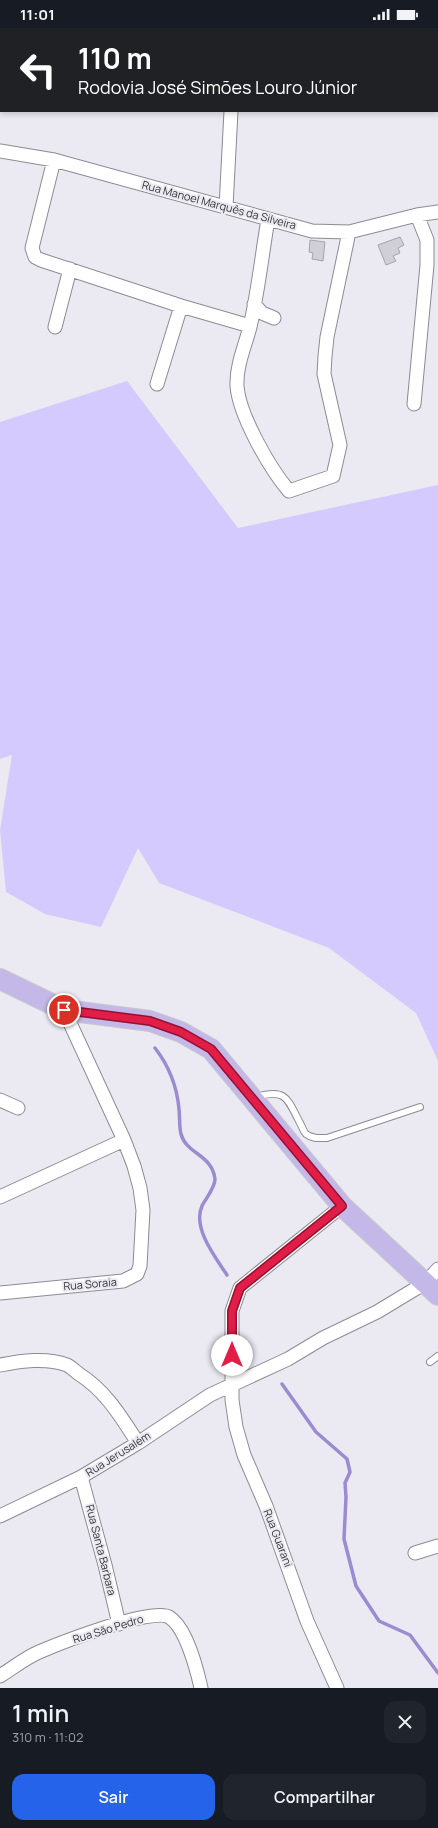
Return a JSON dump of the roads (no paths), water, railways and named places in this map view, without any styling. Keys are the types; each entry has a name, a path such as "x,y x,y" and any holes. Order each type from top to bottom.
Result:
{"main road":[{"path":"0,979 64,1010 150,1021 181,1032 211,1049 342,1206 434,1282"}],"street":[{"path":"226,207 231,112"},
{"name":"Rua Manoel Marquês da Silveira","path":"0,151 54,160 312,231 349,232 417,215 438,212"},
{"path":"54,160 33,244 33,253 40,260 181,306 250,326"},
{"path":"414,404 427,266 426,240 417,215"},
{"path":"268,219 250,326 238,369 237,385 240,403 247,422 278,476 289,491 333,476 340,445 326,388 324,374 325,356 327,336 349,232"},
{"path":"55,327 70,269"},
{"path":"254,304 262,313 274,318"},
{"path":"157,384 181,306"},
{"name":"Rua Soraia","path":"0,1293 118,1282 131,1278 137,1274 140,1266 143,1210 140,1188 124,1140 64,1010"},
{"path":"0,1100 18,1108"},
{"path":"0,1197 124,1140"},
{"path":"232,1385 232,1311 240,1288 342,1206"},
{"name":"Rua Jerusalém","path":"0,1516 81,1477 138,1443 210,1395 288,1359 323,1338 434,1282"},
{"path":"0,1365 23,1361 44,1361 67,1366 100,1389 114,1406 138,1443"},
{"name":"Rua Guarani","path":"232,1385 236,1427 244,1455 266,1506 307,1621 337,1688"},
{"name":"Rua Santa Barbara","path":"81,1477 105,1565 119,1624"},
{"path":"415,1554 438,1546"},
{"name":"Rua São Pedro","path":"0,1676 39,1652 119,1624 148,1616 161,1615 169,1617 180,1629 189,1646 201,1688"}],"lane":[{"path":"253,1098 270,1093 279,1094 288,1100 306,1134 315,1138 327,1138 420,1107"},
{"path":"430,1362 438,1356"}],"waterway":[{"path":"155,1048 168,1069 174,1085 178,1101 180,1131 184,1141 209,1164 213,1171 215,1182 202,1206 200,1224 207,1242 227,1275"},
{"path":"282,1384 316,1432 347,1459 350,1472 345,1483 346,1497 344,1539 356,1586 379,1621 410,1635 438,1673"}]}
